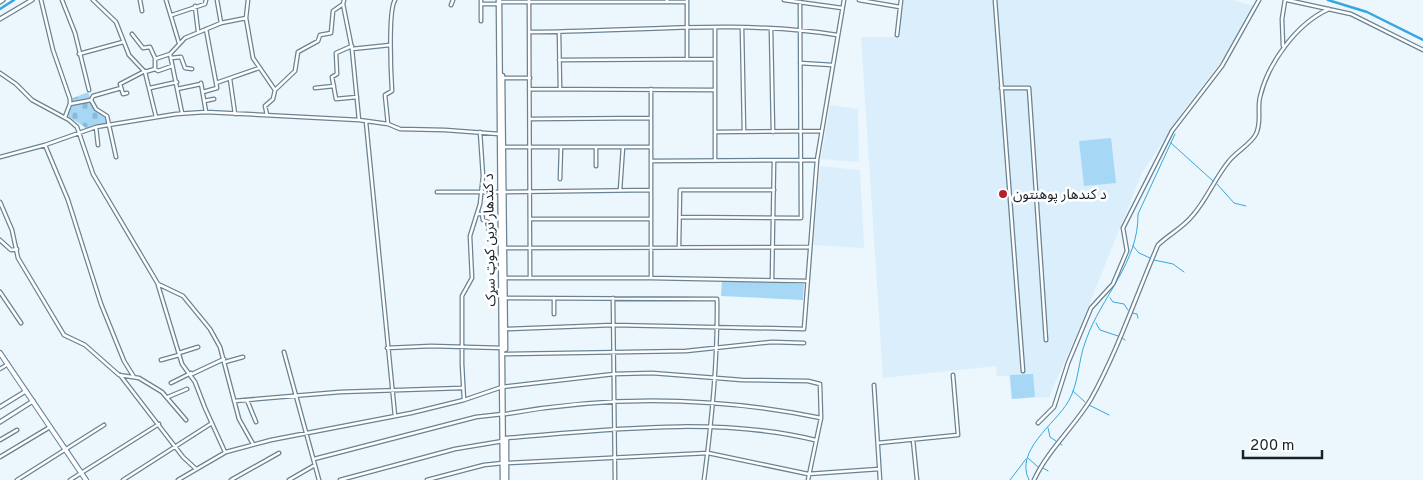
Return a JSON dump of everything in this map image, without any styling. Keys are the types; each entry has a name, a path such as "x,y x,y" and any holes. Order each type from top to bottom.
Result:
{"main road":[{"name":"د کندهار ترين کوټ سړک","path":"500,1 503,147 501,192 502,348 504,387"},
{"name":"د کندهار ترين کوټ سړک","path":"501,78 499,134 504,248 504,278 502,285 505,329 505,480"},
{"path":"0,353 86,480"}],"street":[{"path":"0,19 32,0"},
{"path":"41,0 53,50 70,104 65,117"},
{"path":"62,0 75,33 89,90"},
{"path":"93,0 116,22 129,55 145,71 156,117"},
{"path":"140,0 142,11"},
{"path":"166,0 179,43"},
{"path":"172,15 205,4 206,0"},
{"path":"217,0 221,23"},
{"path":"248,0 246,18 253,58 276,90"},
{"path":"344,0 343,4 352,47 359,120"},
{"path":"388,124 385,95 392,91 390,45 392,6 395,0"},
{"path":"451,5 453,0"},
{"path":"784,0 842,8"},
{"path":"505,329 613,325 804,329 817,160 844,0"},
{"path":"859,0 900,7"},
{"path":"897,35 901,0"},
{"path":"995,0 1023,371"},
{"path":"1038,424 1054,407 1068,363 1091,308 1113,284 1127,251 1123,228 1172,131 1222,66 1259,0"},
{"path":"1283,48 1282,19 1286,0 1351,14 1423,50"},
{"path":"529,1 530,278"},
{"path":"481,21 481,2 687,1 687,59"},
{"path":"680,218 801,218 800,2"},
{"path":"267,115 265,106 273,99 276,90 295,71 298,52 318,41 320,35 331,33 333,11 343,4"},
{"path":"195,6 198,31"},
{"path":"1034,480 1068,428 1090,401 1114,354 1158,245 1166,237 1178,231 1194,214 1227,163 1256,136 1261,118 1260,98 1283,48 1310,20 1329,9"},
{"path":"155,59 170,54 179,43 198,31 221,23 246,18"},
{"path":"715,28 715,161"},
{"path":"742,28 744,132"},
{"path":"529,32 771,28 800,29 838,35"},
{"path":"771,28 773,132"},
{"path":"203,92 216,89 206,29"},
{"path":"559,32 560,89"},
{"path":"132,34 143,48 150,47 155,59 155,69"},
{"path":"79,54 123,42"},
{"path":"356,98 338,100 332,77 337,74 336,52 352,47 390,45"},
{"path":"170,54 182,114"},
{"path":"170,58 181,57 185,68 192,68"},
{"path":"559,60 715,59"},
{"path":"800,63 832,65"},
{"path":"127,93 123,94 120,84 145,71 155,69 158,71 172,66"},
{"path":"216,83 259,68"},
{"path":"0,73 16,84 32,100 65,117 77,127 93,174 158,284 182,364 191,374 225,452"},
{"path":"501,78 530,78"},
{"path":"230,79 235,114"},
{"path":"150,88 177,82"},
{"path":"177,89 201,83 206,112"},
{"path":"316,88 334,86"},
{"path":"70,104 92,100 93,96 121,88"},
{"path":"1002,88 1029,88 1046,340"},
{"path":"530,89 715,90"},
{"path":"651,89 651,278"},
{"path":"92,100 96,109 106,116 116,157"},
{"path":"204,101 214,100"},
{"path":"0,157 46,145 96,127 156,117 206,112 359,120 388,124 400,129 499,134"},
{"path":"530,119 650,118"},
{"path":"366,122 395,417"},
{"path":"96,127 98,145"},
{"path":"715,132 822,131"},
{"path":"464,400 461,347 462,296 472,278 470,236 478,214 483,176 480,132"},
{"path":"46,145 68,200 101,304 124,361 134,377"},
{"path":"503,147 651,147"},
{"path":"560,179 561,147"},
{"path":"596,147 596,166"},
{"path":"620,190 623,147"},
{"path":"651,161 817,160"},
{"path":"772,279 774,161"},
{"path":"437,192 651,190"},
{"path":"680,247 680,190 774,190"},
{"path":"0,202 17,249 18,258 64,335 85,345 119,375 175,446 196,469"},
{"path":"478,214 482,214 483,220 488,222 489,233"},
{"path":"530,219 651,220"},
{"path":"0,240 6,248 11,250 17,249"},
{"path":"504,248 809,247"},
{"path":"504,278 772,279 807,281"},
{"path":"158,284 183,296 196,308 210,328 224,360 239,419 253,444"},
{"path":"0,292 21,323"},
{"path":"504,298 717,299 718,348 704,480"},
{"path":"554,298 554,314"},
{"path":"613,298 615,480"},
{"path":"505,354 686,351 772,342 804,343"},
{"path":"161,360 198,347"},
{"path":"387,348 502,348"},
{"path":"284,352 319,480"},
{"path":"171,383 224,360 243,357"},
{"path":"0,369 8,364"},
{"path":"178,480 225,452 253,444 395,417 464,400 504,387 614,374 652,373 715,378 808,381 820,384 821,418 808,480"},
{"path":"119,375 134,377 168,397 174,409 186,420"},
{"path":"878,443 958,435 953,375"},
{"path":"874,385 880,480"},
{"path":"234,401 297,395 462,388"},
{"path":"168,397 187,389"},
{"path":"1,405 26,391"},
{"path":"247,400 256,422"},
{"path":"314,460 476,417 614,402 658,400 777,409 821,418"},
{"path":"0,422 33,402"},
{"path":"70,480 159,424"},
{"path":"123,480 212,424"},
{"path":"17,480 104,426"},
{"path":"0,457 50,427"},
{"path":"340,480 454,449 504,440 614,428 711,428 778,433 815,440"},
{"path":"0,440 17,430"},
{"path":"913,440 917,480"},
{"path":"231,480 279,453"},
{"path":"427,480 484,465 708,453 808,474 880,469"},
{"path":"289,480 315,465"}],"shaded area":[{"name":"د کندهار پوهنتون","path":"903,0 1233,0 1254,6 1221,62 1185,108 1142,173 1085,315 1049,397 1011,399 1009,376 997,376 996,366 883,378 861,37 898,37"},
{"path":"830,105 858,109 859,162 821,159"},
{"path":"820,166 860,170 864,248 813,245"}],"green space":[{"path":"88,92 95,110 106,117 107,123 86,128 68,116 67,109 72,106 71,99"},
{"path":"1111,138 1116,183 1084,186 1079,141"},
{"path":"722,280 804,284 803,300 721,296"},
{"path":"1033,374 1035,397 1012,399 1010,375"}],"waterway":[{"path":"0,9 14,0"},
{"path":"1328,0 1367,12 1423,40"},
{"path":"1029,480 1026,469 1031,448 1072,395 1086,340 1126,264 1137,231 1138,214 1175,134"},
{"path":"1171,143 1213,181"},
{"path":"1217,184 1234,203 1246,206"},
{"path":"1133,246 1139,253 1150,258"},
{"path":"1154,260 1173,264 1184,272"},
{"path":"1110,298 1113,302 1124,304 1128,310"},
{"path":"1132,313 1137,314 1138,318"},
{"path":"1096,323 1100,330 1118,336"},
{"path":"1073,391 1085,402"},
{"path":"1089,405 1109,415"},
{"path":"1048,428 1050,437 1056,441"},
{"path":"1028,458 1038,467"},
{"path":"1010,480 1026,459"},
{"path":"1043,468 1048,471"}],"place":[{"name":"د کندهار پوهنتون","path":"1003,194"}]}
